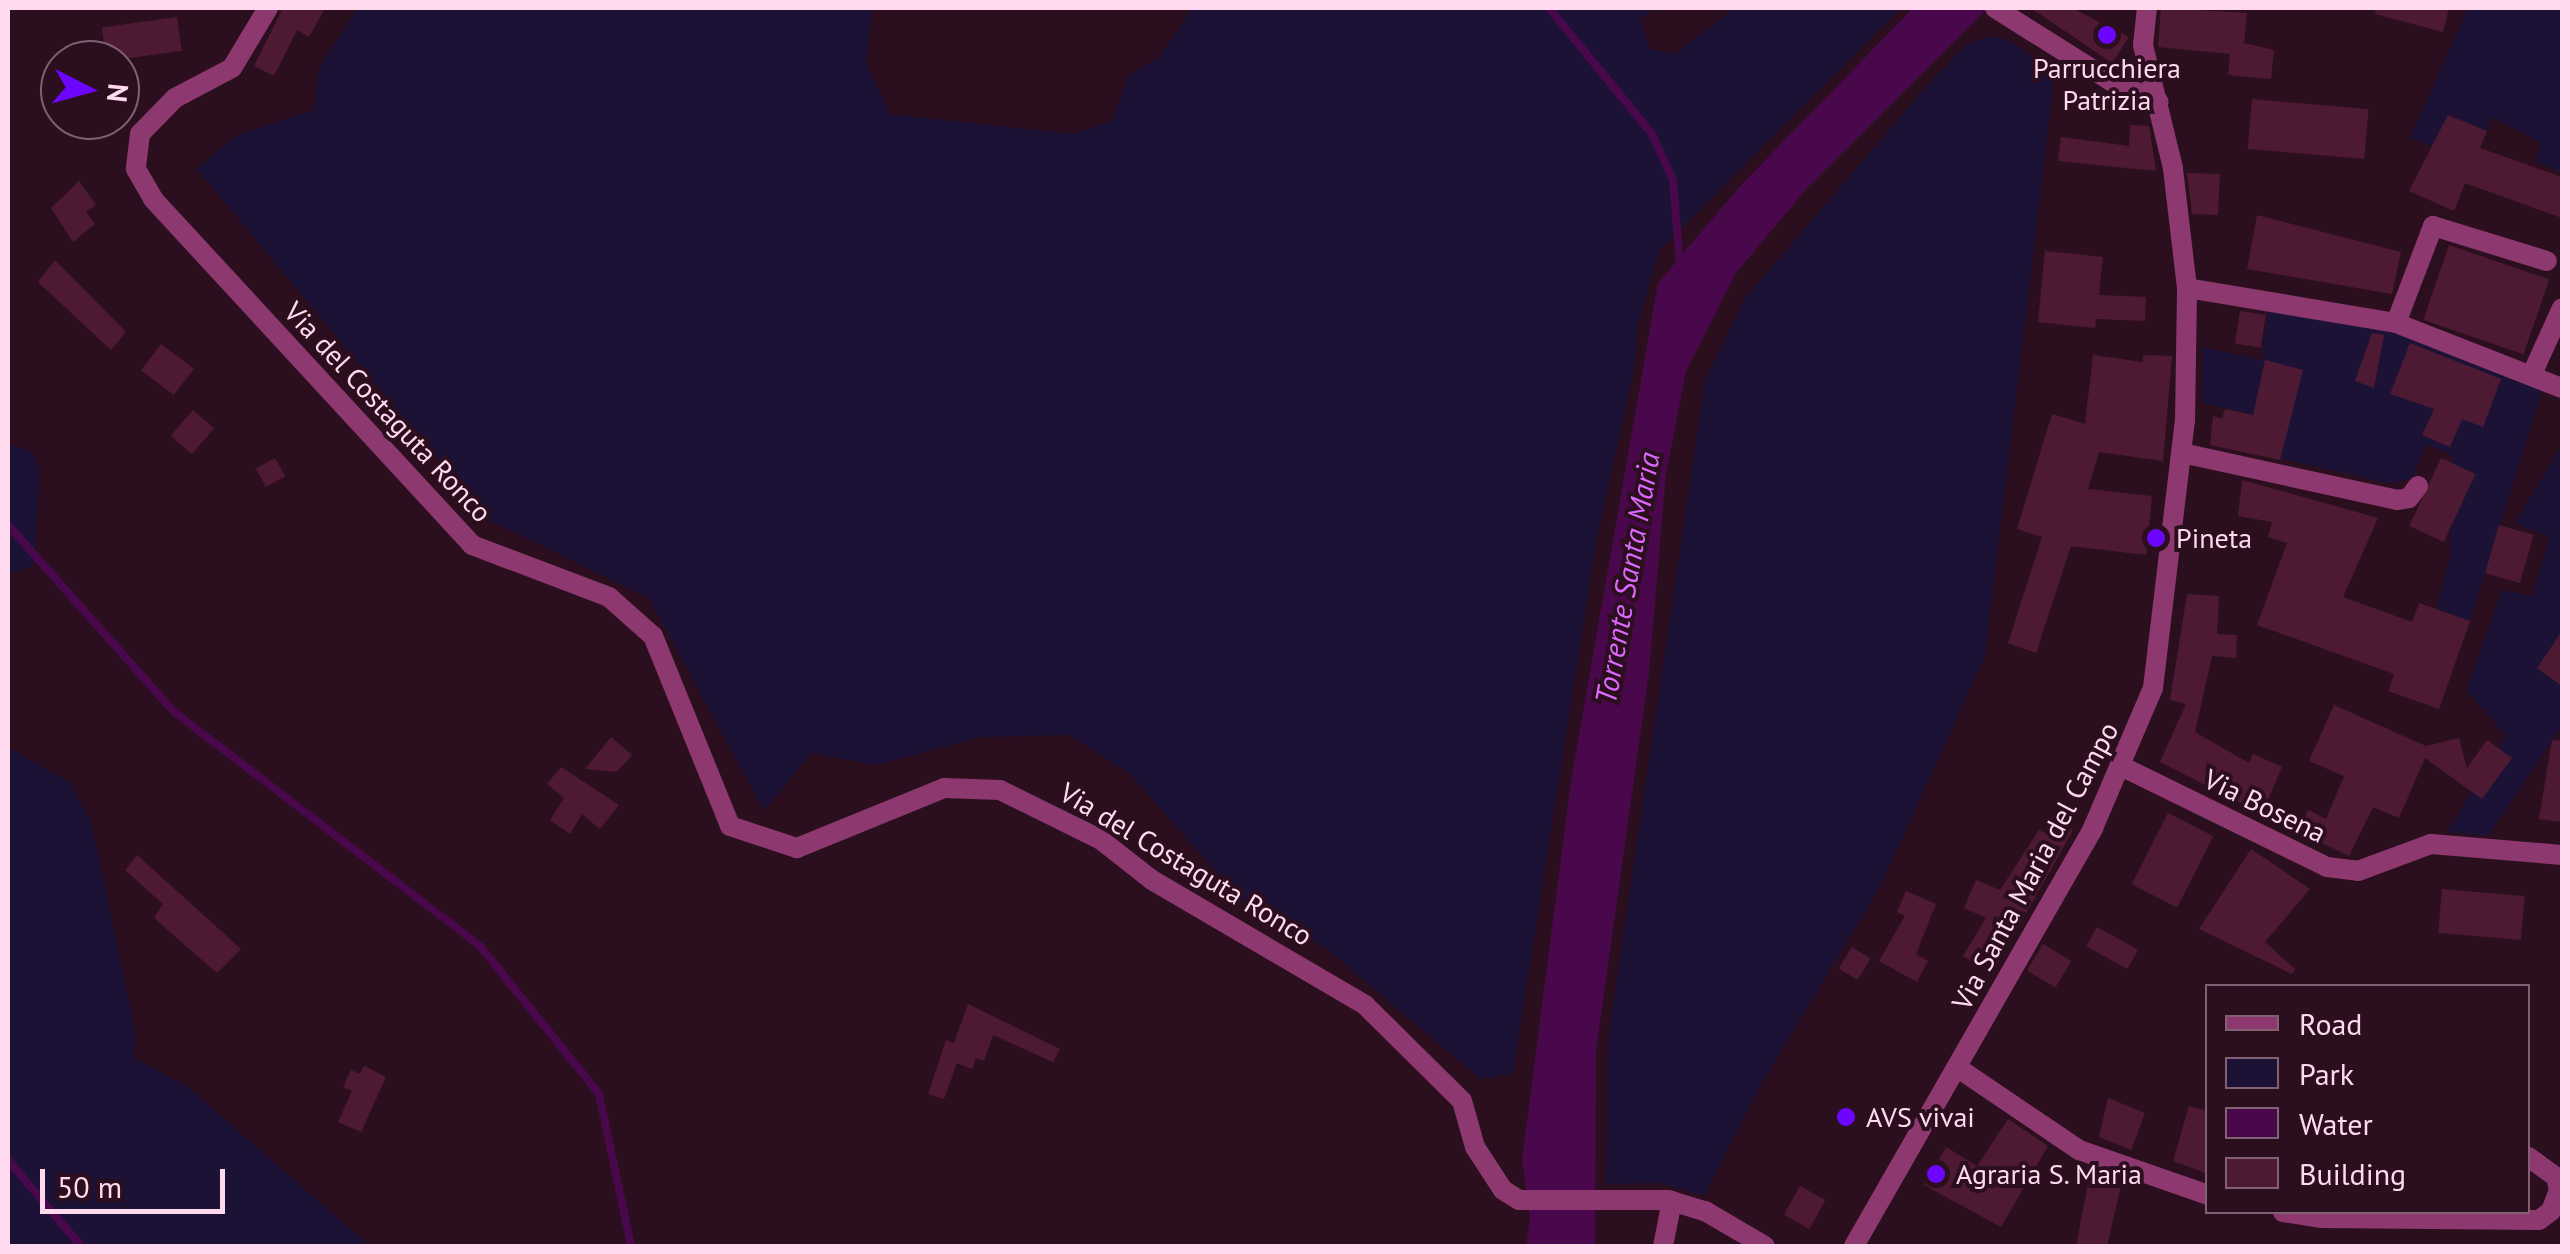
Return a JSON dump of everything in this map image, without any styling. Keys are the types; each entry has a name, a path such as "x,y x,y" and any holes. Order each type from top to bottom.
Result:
{"street":[{"name":"Via del Costaguta Ronco","path":"268,8 232,68 175,98 140,134 136,169 153,199 472,545 610,596 653,636 730,826 797,848 944,788 1000,790 1063,819 1152,880 1365,1005 1462,1101 1475,1146 1503,1190 1519,1200 1672,1201"},
{"path":"1996,8 2111,82 2159,102"},
{"name":"Via Santa Maria del Campo","path":"1854,1246 1958,1068 2123,767 2153,688 2182,453 2187,288 2159,102 2142,45 2147,8"},
{"path":"2396,323 2433,226 2547,262"},
{"path":"2187,288 2396,323 2562,388"},
{"path":"2532,374 2562,308"},
{"path":"2182,453 2397,500 2410,498 2418,486"},
{"name":"Via Bosena","path":"2123,767 2327,867 2358,871 2432,844 2562,855"},
{"path":"1958,1068 2079,1150 2205,1195"},
{"path":"2305,1214 2360,1219 2539,1220 2552,1211 2556,1177 2530,1158"},
{"path":"1663,1246 1672,1201 1704,1210 1765,1246"}],"green space":[{"path":"358,8 873,8 866,63 890,114 1074,134 1112,120 1129,75 1159,57 1193,8 1655,8 1640,20 1651,50 1676,53 1735,8 1901,8 1659,251 1638,324 1635,364 1597,538 1513,1073 1480,1079 1326,948 1248,908 1130,774 1069,735 982,737 876,765 811,753 764,811 649,598 489,520 197,169 236,135 314,110 319,67"},
{"path":"2468,8 2562,8 2562,173 2535,161 2541,143 2492,117 2487,131 2449,115 2435,147 2410,138"},
{"path":"1989,36 2009,40 2055,72 1985,656 1880,887 1762,1083 1704,1196 1659,1183 1606,1184 1608,1039 1705,380 1746,297 1924,89 1967,44"},
{"path":"2268,305 2374,325 2543,389 2470,621 2436,609 2450,556 2452,455 2426,445 2412,478 2392,484 2237,449 2246,413 2202,403 2203,347 2262,360"},
{"path":"8,444 33,452 40,471 34,566 8,574"},
{"path":"2562,444 2562,726 2488,836 2447,832 2506,736 2466,690 2502,590 2532,596 2549,537 2515,523"},
{"path":"8,747 69,782 91,821 136,1035 133,1057 188,1087 370,1246 8,1246"}],"water":[{"name":"Torrente Santa Maria","path":"1913,8 1988,8 1807,188 1736,273 1686,371 1666,474 1649,672 1596,1051 1595,1246 1526,1246 1530,1218 1522,1160 1571,781 1658,283 1742,184"}],"building":[{"path":"283,8 325,8 309,37 297,30 274,76 254,66"},
{"path":"2031,8 2072,8 2129,37 2112,63"},
{"path":"2161,8 2247,13 2244,43 2274,50 2271,79 2228,75 2230,54 2158,47"},
{"path":"2376,8 2449,8 2443,32 2375,14"},
{"path":"177,17 182,51 140,57 140,40 103,40 102,28"},
{"path":"2252,99 2369,109 2364,159 2248,149"},
{"path":"2448,115 2487,131 2480,148 2562,177 2562,218 2465,183 2454,211 2409,191"},
{"path":"2130,125 2149,126 2156,171 2058,161 2061,137 2129,146"},
{"path":"2187,173 2220,174 2218,215 2192,214"},
{"path":"79,181 96,205 86,212 95,224 73,242 51,208"},
{"path":"2257,215 2401,252 2392,294 2247,269"},
{"path":"2449,245 2549,280 2524,354 2423,320"},
{"path":"2045,251 2103,257 2099,295 2146,297 2145,321 2096,319 2095,328 2038,322"},
{"path":"55,260 126,332 111,350 38,282"},
{"path":"2240,311 2266,315 2261,348 2235,344"},
{"path":"2372,333 2384,335 2374,388 2355,381"},
{"path":"2410,343 2501,379 2483,427 2462,419 2450,447 2422,435 2434,409 2390,394"},
{"path":"161,344 194,369 174,395 141,370"},
{"path":"2093,355 2143,362 2143,355 2172,356 2163,461 2099,452 2088,489 2152,496 2146,555 2071,546 2036,653 2008,643 2042,537 2017,529 2052,414 2085,424"},
{"path":"2265,360 2303,370 2280,460 2210,445 2213,416 2222,419 2225,409 2253,415"},
{"path":"193,410 214,428 192,454 171,436"},
{"path":"275,458 285,476 266,487 256,469"},
{"path":"2441,458 2475,474 2444,542 2409,526"},
{"path":"2242,480 2378,518 2343,597 2412,622 2419,603 2470,621 2439,709 2388,691 2394,674 2257,625 2287,543 2268,537 2272,522 2238,516"},
{"path":"2499,525 2534,535 2520,583 2485,573"},
{"path":"2187,594 2219,596 2217,634 2237,635 2236,658 2212,656 2195,732 2249,763 2253,754 2282,767 2262,814 2160,762 2186,704 2170,700"},
{"path":"2562,631 2562,686 2537,668"},
{"path":"2334,705 2426,746 2459,738 2467,768 2487,740 2512,758 2482,799 2425,758 2399,818 2373,807 2349,856 2298,831 2308,810 2326,819 2344,776 2309,761"},
{"path":"611,737 632,755 617,772 585,769"},
{"path":"2552,740 2562,741 2562,822 2539,819"},
{"path":"561,767 619,805 600,829 582,814 570,834 550,820 564,798 547,784"},
{"path":"2168,813 2213,836 2177,907 2132,884"},
{"path":"2055,820 2073,830 1992,974 1963,956 1986,918 1964,908 1976,880 2000,890 2039,830 2047,834"},
{"path":"2251,849 2310,889 2265,942 2295,969 2292,974 2199,929"},
{"path":"137,855 241,949 217,973 154,918 163,904 125,870"},
{"path":"2442,889 2525,896 2521,940 2438,933"},
{"path":"1906,891 1936,904 1916,954 1928,961 1917,982 1879,961 1905,916 1897,912"},
{"path":"2097,927 2138,950 2127,969 2086,946"},
{"path":"2043,944 2071,961 2055,988 2027,971"},
{"path":"1852,947 1871,959 1857,980 1839,968"},
{"path":"968,1004 1060,1049 1053,1062 993,1035 984,1061 976,1058 972,1069 957,1063 944,1099 928,1094 946,1040 954,1043"},
{"path":"364,1066 386,1077 361,1132 338,1122 352,1091 343,1087 351,1070 360,1074"},
{"path":"2108,1098 2145,1113 2131,1150 2099,1137"},
{"path":"2189,1106 2205,1110 2205,1173 2173,1161"},
{"path":"2008,1119 2048,1146 2001,1227 1924,1185 1946,1147 1977,1166"},
{"path":"2089,1179 2121,1186 2107,1246 2076,1246"},
{"path":"1800,1186 1825,1200 1809,1229 1784,1215"}],"waterway":[{"path":"1549,8 1652,134 1673,180 1680,266"},
{"path":"8,525 173,711 480,946 599,1094 631,1246"},
{"path":"8,1160 81,1246"}],"place":[{"name":"Parrucchiera Patrizia","path":"2107,35"},
{"name":"Pineta","path":"2156,538"},
{"name":"AVS vivai","path":"1846,1117"},
{"name":"Agraria S. Maria","path":"1936,1174"}]}
